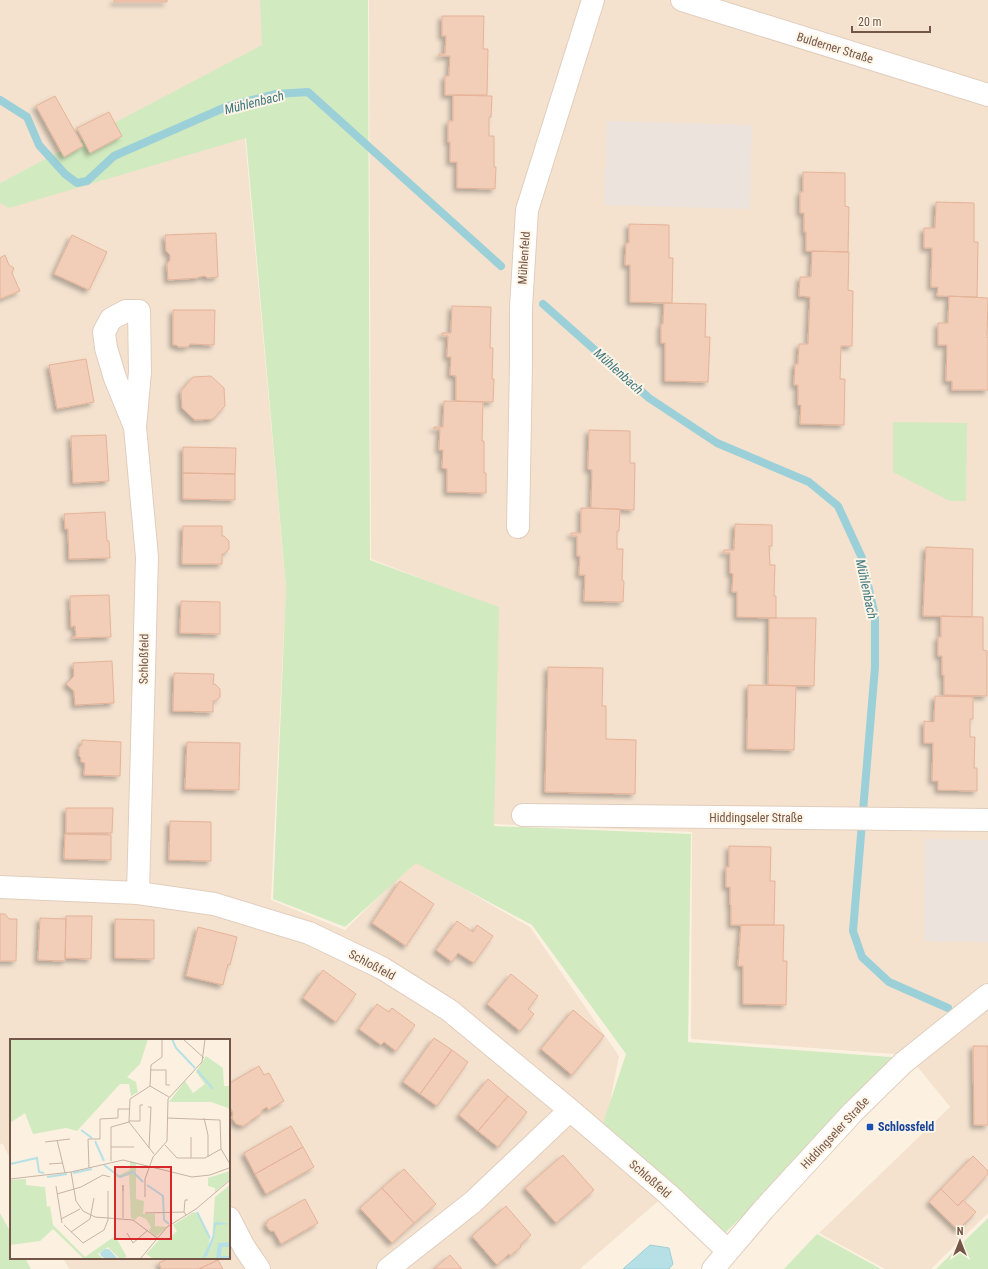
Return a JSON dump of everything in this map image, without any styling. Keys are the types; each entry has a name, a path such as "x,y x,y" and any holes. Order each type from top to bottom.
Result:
{"street":[{"name":"Mühlenfeld","path":"518,526 521,307 527,210 593,0"},
{"name":"Bulderner Straße","path":"682,0 988,95"},
{"name":"Schloßfeld","path":"135,427 147,557 138,893"},
{"name":"Hiddingseler Straße","path":"523,815 988,820"},
{"name":"Schloßfeld","path":"0,887 138,893 214,904 309,933 382,968 449,1010 570,1110 668,1194 728,1250"},
{"name":"Hiddingseler Straße","path":"713,1269 763,1210 859,1106 903,1063 988,995"},
{"path":"388,1269 473,1202 570,1110"},
{"path":"230,1220 244,1247 259,1269"}],"shaded area":[{"path":"0,0 265,0 267,44 0,183"},
{"path":"369,0 988,0 988,1213 931,1269 885,1269 819,1233 950,1107 908,1055 691,1039 692,832 492,824 498,608 371,559"},
{"path":"607,121 752,125 750,209 604,205"},
{"path":"245,138 286,588 271,900 345,930 415,861 530,927 619,1056 604,1133 671,1190 580,1269 69,1269 64,1259 230,1259 230,1039 10,1039 10,1158 2,1143 0,1145 0,198 14,204"},
{"path":"925,839 988,840 988,942 924,941"}],"green space":[{"path":"260,0 368,0 370,560 499,607 494,826 691,834 688,1042 904,1058 723,1235 599,1135 626,1054 532,925 416,863 345,927 273,899 286,587 246,138 9,208 0,203 0,183 262,45"},
{"path":"893,422 967,423 966,501 950,501 893,472"},
{"path":"0,1213 10,1231 10,1259 26,1259 31,1269 0,1269"},
{"path":"988,1218 988,1269 936,1269"},
{"path":"817,1234 881,1269 784,1269"}],"water":[{"path":"650,1245 669,1248 673,1264 669,1269 623,1269"}],"building":[{"path":"114,0 167,0 167,2 114,2"},
{"path":"442,16 484,16 483,49 488,49 487,95 445,95 445,76 449,76 450,56 439,56 439,54 445,54 446,36 442,36"},
{"path":"453,95 492,96 491,117 489,117 489,136 494,136 494,167 496,167 495,189 457,188 457,162 450,162 450,142 448,142 448,121 453,121"},
{"path":"55,96 83,146 64,157 36,106"},
{"path":"109,112 122,136 90,153 77,128"},
{"path":"803,172 845,173 845,206 849,207 848,252 806,251 804,213 800,213 800,192 803,192"},
{"path":"936,202 974,203 974,242 978,242 977,297 937,296 938,287 931,287 932,248 924,248 924,228 935,228"},
{"path":"629,224 669,225 669,258 673,258 672,303 630,302 630,265 625,265 626,243 629,243"},
{"path":"216,233 218,277 207,278 205,276 198,278 168,280 167,264 170,260 170,255 166,251 165,235"},
{"path":"72,235 107,252 89,290 54,274"},
{"path":"812,251 849,252 848,290 853,291 852,346 841,346 840,379 845,379 844,425 800,424 801,405 798,405 798,385 794,385 795,364 798,364 799,344 808,344 810,297 799,296 800,277 811,277"},
{"path":"5,255 9,265 14,268 12,273 20,291 0,299 0,258"},
{"path":"949,296 988,298 988,390 952,390 952,381 946,381 947,345 938,345 938,323 948,323"},
{"path":"664,303 706,304 705,337 710,337 708,382 665,381 665,343 661,343 661,324 663,324"},
{"path":"452,306 491,307 490,348 493,348 493,402 456,401 456,376 450,375 451,357 447,357 448,336 442,336 442,333 451,333"},
{"path":"173,310 215,310 214,345 190,344 188,347 179,347 173,345"},
{"path":"86,359 94,402 57,409 49,365"},
{"path":"211,376 224,388 225,406 213,419 195,420 182,408 181,391 193,377"},
{"path":"444,401 483,402 482,441 484,441 484,473 486,473 486,493 447,492 447,469 442,468 443,450 439,450 440,429 434,429 434,427 443,427"},
{"path":"589,430 630,431 630,463 635,463 634,510 591,508 592,470 588,469"},
{"path":"106,435 109,481 73,483 71,436"},
{"path":"183,447 236,448 235,474 183,473"},
{"path":"183,473 235,474 235,500 183,499"},
{"path":"581,508 620,509 619,531 617,531 617,549 623,549 623,602 584,601 585,575 579,575 580,556 577,556 577,536 571,536 571,533 581,533"},
{"path":"105,512 110,558 69,559 68,529 65,529 64,514"},
{"path":"735,524 772,525 772,546 769,546 770,565 775,565 774,596 776,596 776,618 737,617 737,592 732,592 733,574 730,573 730,553 723,553 724,550 734,550"},
{"path":"183,526 222,526 222,536 229,541 229,549 222,554 222,564 182,564"},
{"path":"926,547 973,549 972,617 923,616"},
{"path":"109,595 111,637 72,638 71,637 76,636 75,626 71,627 70,596"},
{"path":"181,601 220,602 220,634 180,633"},
{"path":"941,616 983,617 983,650 987,651 987,696 944,695 942,656 938,656 938,637 941,637"},
{"path":"769,618 816,618 814,686 768,685"},
{"path":"112,661 114,703 75,705 74,691 66,684 74,676 73,663"},
{"path":"548,667 603,668 602,706 606,706 606,739 636,740 635,794 545,792"},
{"path":"174,673 214,674 213,684 220,689 220,697 213,701 213,712 173,711"},
{"path":"748,685 796,686 794,750 747,749"},
{"path":"935,696 973,697 973,719 970,719 970,737 975,737 974,768 977,768 977,791 938,790 938,781 932,781 933,743 924,743 924,721 934,722"},
{"path":"82,740 121,742 120,776 84,775 85,763 81,762 81,758 79,756 79,747 82,745"},
{"path":"187,742 240,743 239,790 185,789"},
{"path":"66,808 113,808 112,833 66,833"},
{"path":"170,821 211,822 211,861 169,860"},
{"path":"65,834 111,835 111,860 64,859"},
{"path":"729,846 771,847 770,881 775,881 774,925 731,925 730,887 726,887 726,867 729,867"},
{"path":"400,881 434,904 406,946 372,923"},
{"path":"0,914 5,914 9,919 17,919 16,961 0,961"},
{"path":"66,916 92,916 91,959 65,958"},
{"path":"40,918 66,919 65,961 38,960"},
{"path":"115,919 154,920 154,959 115,958"},
{"path":"457,921 473,932 477,925 493,936 474,963 458,953 452,962 436,950"},
{"path":"741,925 784,925 783,961 787,961 786,1005 743,1004 743,966 738,966"},
{"path":"198,927 237,937 223,985 186,976"},
{"path":"323,970 356,994 336,1022 303,998"},
{"path":"511,974 538,996 528,1009 534,1014 520,1031 487,1004"},
{"path":"377,1004 389,1012 392,1008 415,1025 396,1051 384,1042 381,1045 359,1029"},
{"path":"573,1010 604,1036 572,1075 541,1049"},
{"path":"434,1038 452,1050 420,1094 403,1082"},
{"path":"973,1046 988,1046 988,1125 974,1125"},
{"path":"452,1050 468,1062 437,1106 420,1094"},
{"path":"259,1066 264,1075 269,1073 284,1101 268,1110 267,1107 262,1110 261,1114 243,1126 236,1124 232,1118 233,1113 230,1107 230,1083"},
{"path":"488,1079 508,1096 478,1131 459,1115"},
{"path":"508,1096 527,1112 498,1147 478,1131"},
{"path":"291,1126 303,1147 255,1174 244,1153"},
{"path":"303,1147 314,1167 266,1194 255,1174"},
{"path":"563,1155 594,1190 556,1223 525,1188"},
{"path":"973,1156 988,1171 988,1174 958,1206 941,1189"},
{"path":"404,1169 436,1204 414,1223 382,1188"},
{"path":"382,1188 414,1223 392,1243 360,1208"},
{"path":"941,1189 958,1206 963,1200 976,1212 958,1230 929,1202"},
{"path":"305,1199 318,1223 281,1244 274,1231 270,1231 266,1225 268,1220"},
{"path":"506,1206 531,1235 520,1245 521,1247 510,1256 509,1254 497,1265 472,1236"},
{"path":"450,1255 462,1269 434,1269"},
{"path":"167,1259 218,1260 199,1269 161,1269 159,1263"},
{"path":"218,1260 223,1269 199,1269"}],"waterway":[{"name":"Mühlenbach","path":"0,100 27,117 39,145 65,174 77,183 87,181 114,156 228,106 276,94 308,92 501,266"},
{"name":"Mühlenbach","path":"543,304 649,398 717,443 809,482 838,506 862,558 875,616 875,667 853,931 862,957 889,982 948,1008"}],"place":[{"name":"Schlossfeld","path":"870,1127"}]}
